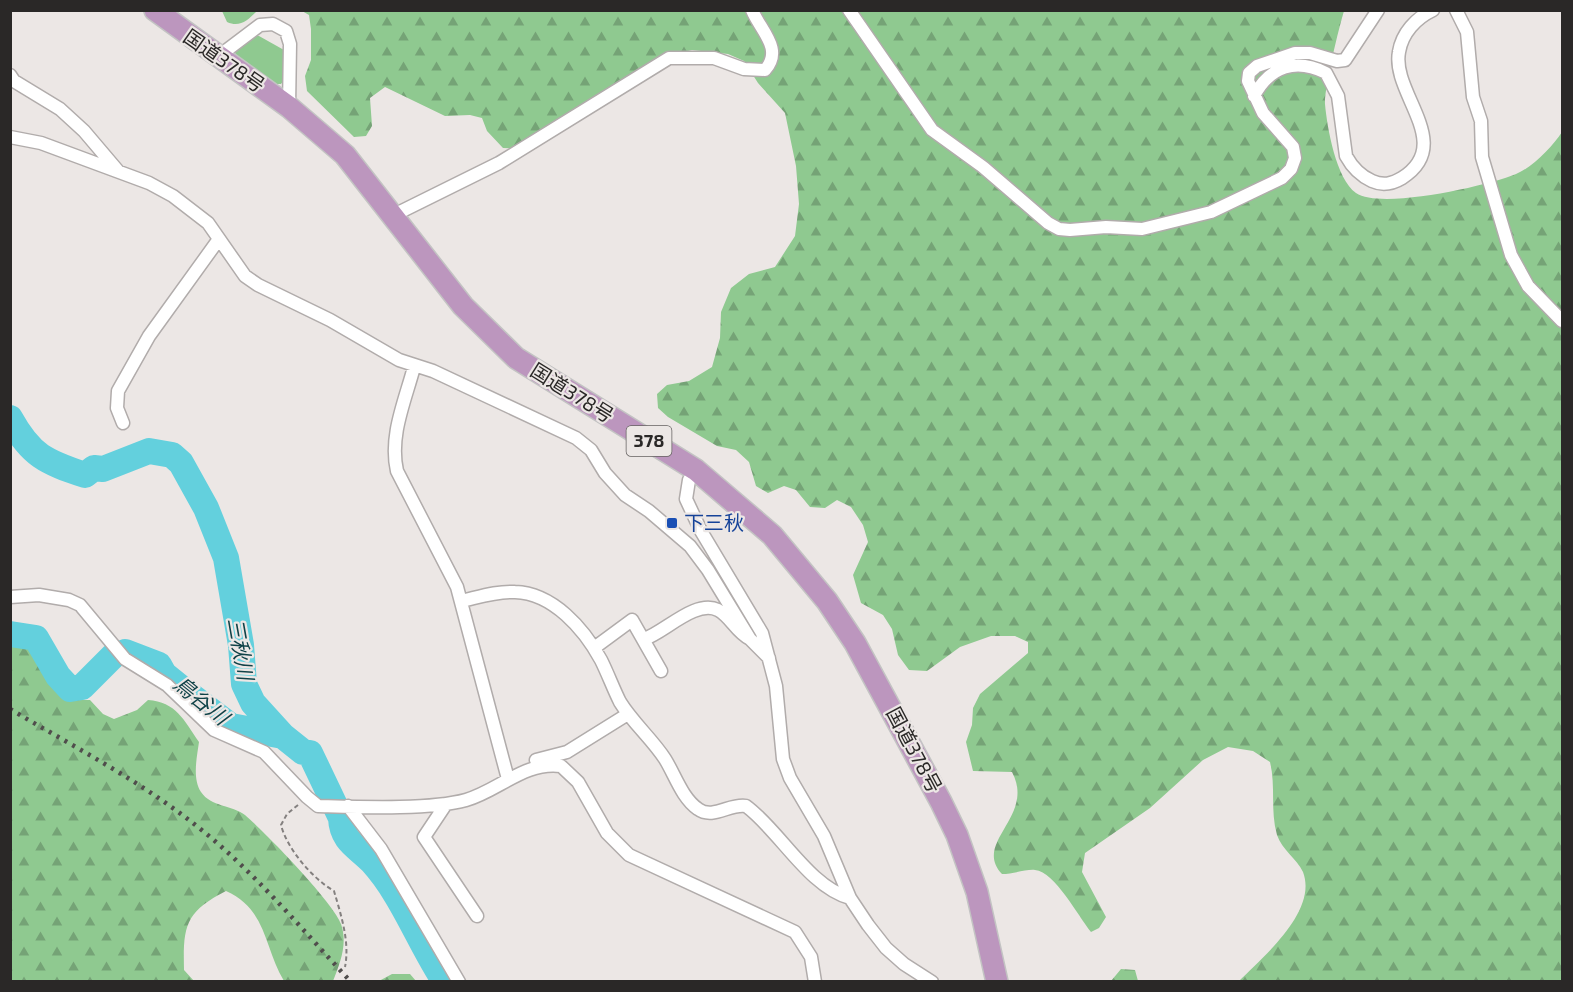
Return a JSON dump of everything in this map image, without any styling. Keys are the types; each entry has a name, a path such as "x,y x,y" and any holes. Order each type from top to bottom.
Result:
{"highway":[{"name":"国道378号","path":"154,10 289,106 345,155 463,306 516,358 696,470 772,535 826,601 855,643 891,706 957,835 983,913 997,981"}],"street":[{"path":"394,215 499,163 669,58 714,58 744,69 765,70 770,64 772,44 752,10"},
{"path":"849,10 932,130 983,167 1048,224 1059,229 1142,229 1211,212 1282,178 1291,169 1295,158 1293,147 1263,113 1248,81 1249,73 1257,66 1295,53 1310,53 1337,61 1345,60 1378,10"},
{"path":"1254,96 1261,82 1283,66 1302,64 1326,73 1338,96 1346,156 1351,165 1365,178 1380,184 1400,180 1412,172 1424,146 1419,115 1402,83 1398,68 1399,51 1412,24 1432,10"},
{"path":"1456,10 1467,32 1473,97 1481,121 1482,157 1511,255 1528,286 1563,321"},
{"path":"219,56 260,25 273,24 286,31 290,44 289,106"},
{"path":"10,75 14,81 60,109 84,131 118,171"},
{"path":"10,138 41,143 149,183 173,196 208,223 245,276 258,285 330,320 414,367 433,371 576,438 591,450 605,473 625,495 649,511 690,546 708,570 750,639 770,658"},
{"path":"123,423 117,408 118,391 149,336 219,239"},
{"path":"414,367 398,427 394,455 397,471 445,561 461,601 508,779"},
{"path":"696,470 689,480 686,499 691,512 754,617 770,658 781,715 783,759 790,778 824,836 850,898 886,948 904,964 932,981"},
{"path":"461,601 497,592 529,593 555,606 594,648 628,714 661,753 687,797 698,809 715,813 738,804 746,806 792,855 839,895 850,898"},
{"path":"10,597 39,595 69,600 80,605 125,659 167,685 214,730 264,752 318,806 446,804 468,799 508,779 550,764 561,766 569,772 607,833 629,855 795,932 811,957 815,981"},
{"path":"644,639 662,631 675,619 714,609 720,611 741,635 750,639"},
{"path":"594,648 632,620 661,671"},
{"path":"529,771 535,760 567,752 628,714"},
{"path":"446,804 424,837 477,916"},
{"path":"345,806 381,849 459,981"}],"path":[{"path":"307,797 287,814 281,825 284,837 322,884 334,891 343,921 347,957 345,967"}],"green space":[{"path":"222,10 257,11 240,24 232,24 227,22"},
{"path":"302,11 1344,11 1329,72 1325,104 1330,139 1338,165 1349,186 1356,193 1369,198 1410,198 1459,190 1502,179 1522,171 1535,162 1562,132 1562,981 1239,981 1286,932 1303,902 1306,887 1303,872 1277,835 1270,762 1253,751 1228,747 1203,760 1150,808 1085,853 1082,872 1106,917 1099,928 1091,932 1058,886 1043,873 1032,870 1002,874 995,862 994,851 1011,816 1016,802 1017,788 1012,772 973,771 966,742 972,725 973,708 980,694 1028,653 1028,642 1015,636 991,636 960,647 927,671 909,670 898,655 892,629 883,615 861,603 853,575 868,542 863,525 851,507 837,500 825,508 810,507 796,490 784,486 768,493 756,486 749,462 736,450 717,446 668,417 658,408 657,394 667,385 689,381 712,367 720,338 721,312 731,288 749,274 775,267 795,236 799,204 796,166 785,113 758,83 744,61 728,54 692,50 668,56 522,149 503,148 487,131 482,118 470,115 445,116 385,87 370,98 372,126 366,136 354,137 307,91 305,76 311,60 311,29 309,15"},
{"path":"254,36 259,36 284,50 284,80 281,84 276,84 238,58 235,53"},
{"path":"11,643 34,650 46,678 55,690 74,699 90,700 103,714 114,719 137,710 148,700 166,704 178,714 199,742 196,774 201,792 210,801 240,812 254,823 298,868 336,914 344,939 333,981 284,981 263,930 250,908 226,891 202,906 189,922 184,942 184,970 194,981 11,981"},
{"path":"1121,969 1135,970 1138,981 1111,981"},
{"path":"392,974 410,974 416,981 379,981"}],"waterway":[{"name":"三秋川","path":"10,418 25,441 41,456 85,475 94,468 103,469 149,451 172,455 181,463 206,508 226,558 241,645 244,684 253,703 283,736 303,752 310,753 341,818 344,833 383,875 445,982"},
{"name":"鳥谷川","path":"10,634 36,638 58,676 70,689 82,687 113,656"},
{"name":"鳥谷川","path":"125,652 159,665 164,674 231,726 283,736"}],"railway":[{"path":"10,709 143,788 208,835 272,896 351,982"}],"place":[{"name":"下三秋","path":"672,523"}]}
